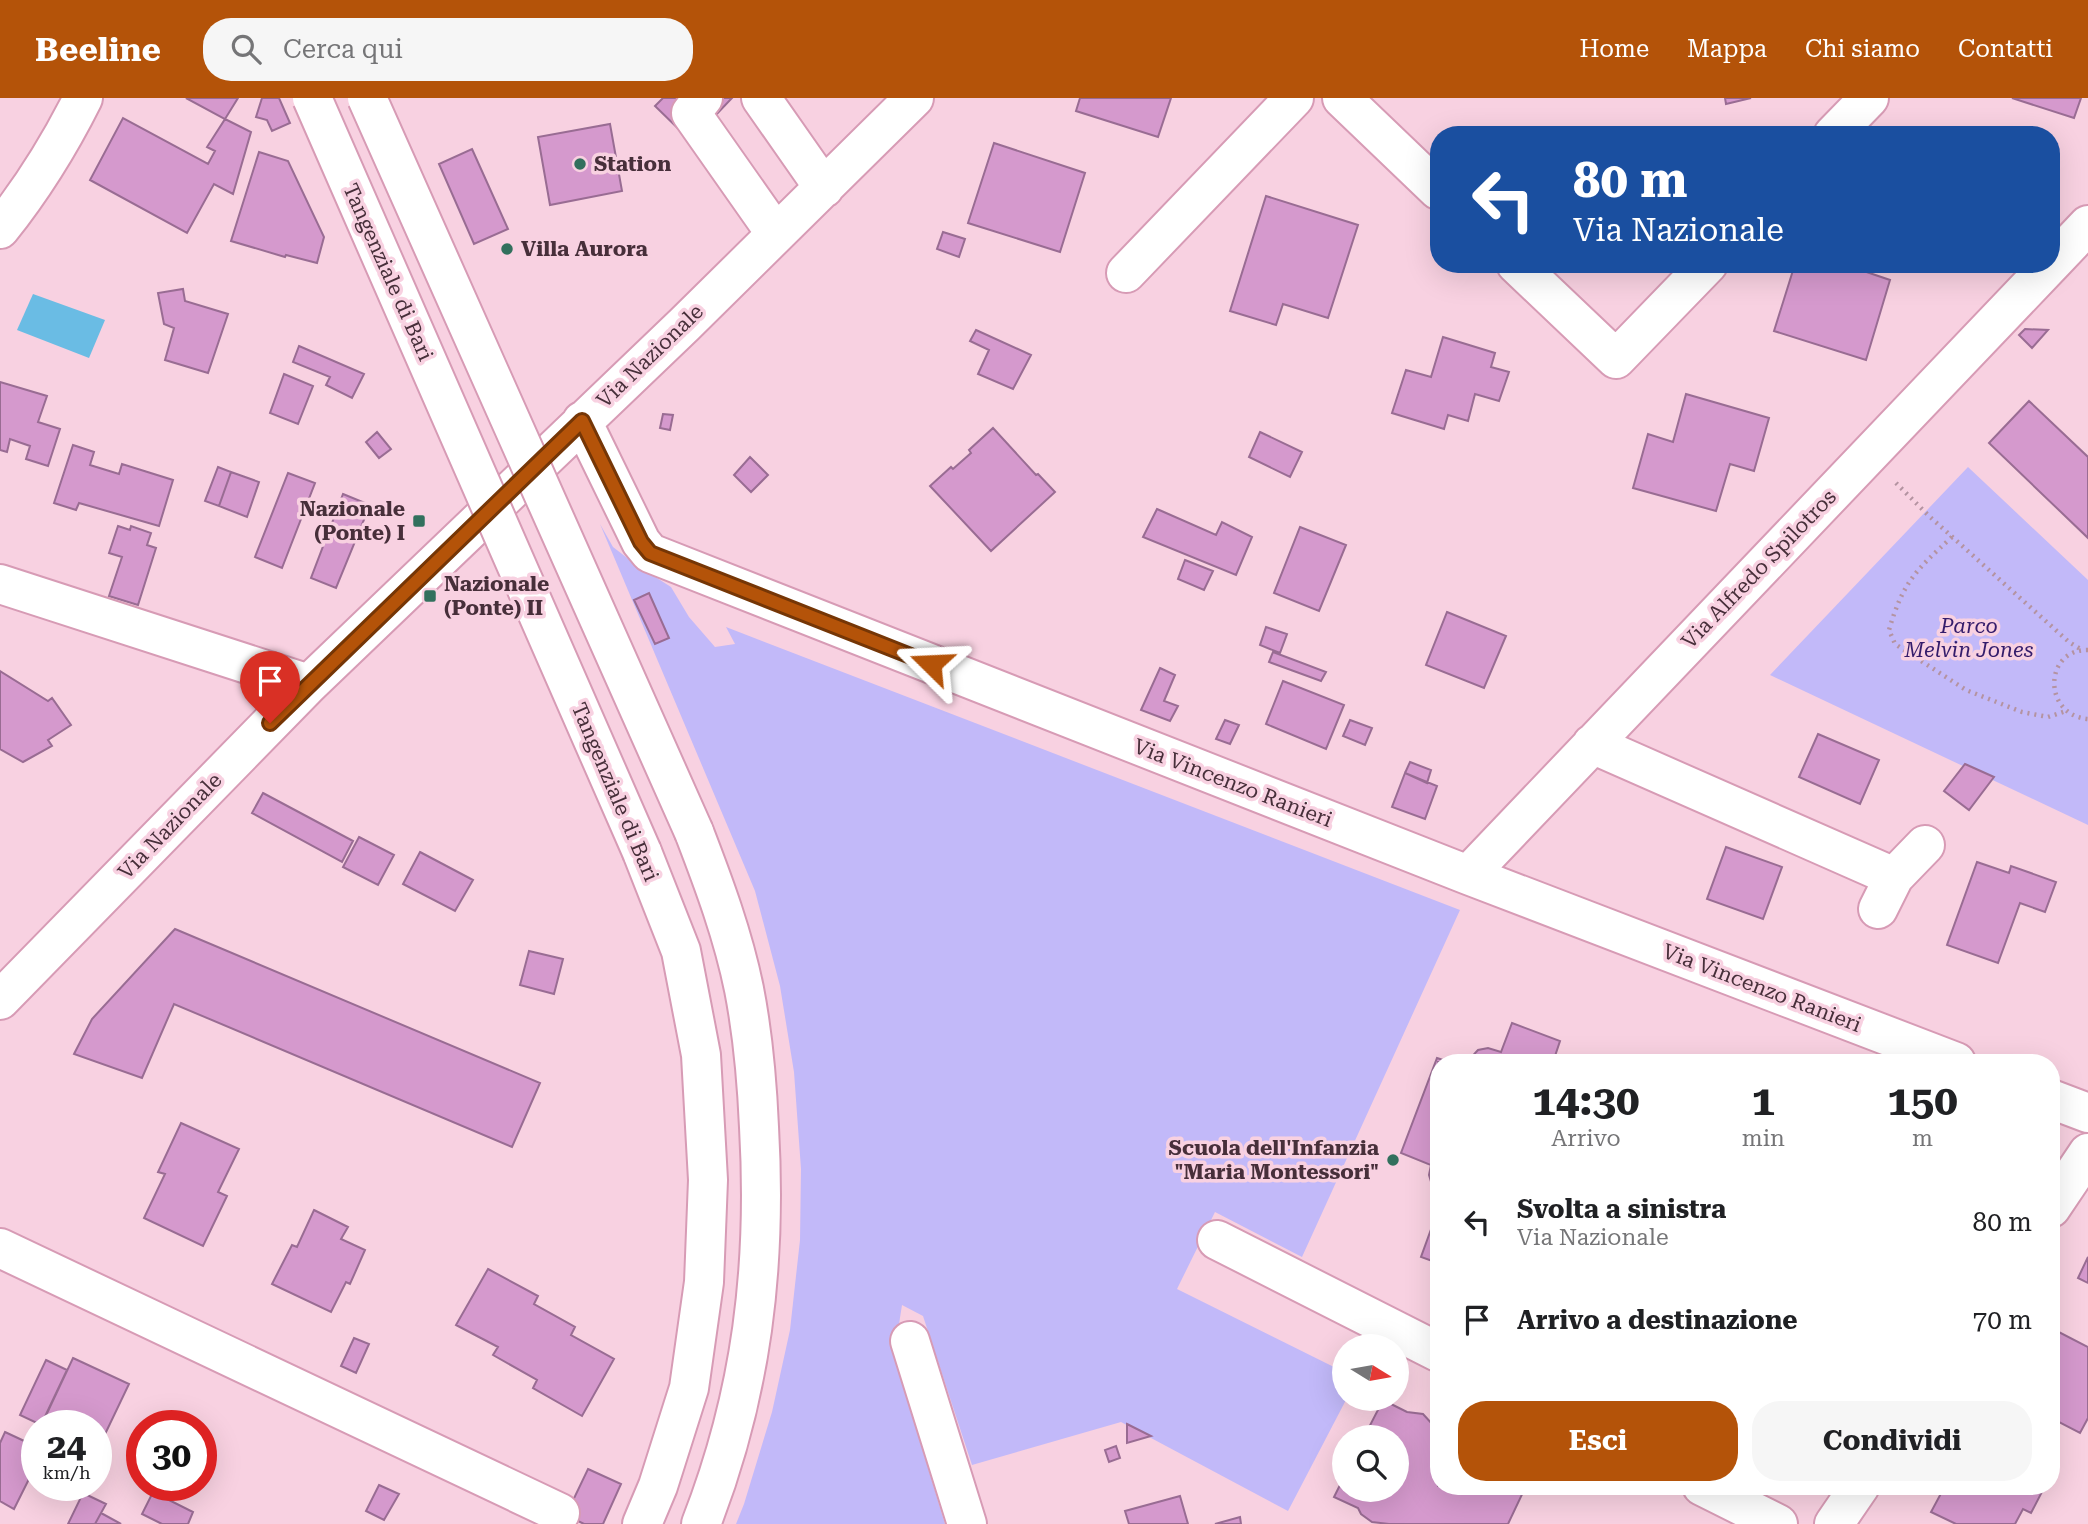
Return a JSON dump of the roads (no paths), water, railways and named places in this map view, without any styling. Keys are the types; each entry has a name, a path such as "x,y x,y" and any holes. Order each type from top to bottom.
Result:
{"main road":[{"path":"0,229 18,207 83,98"},
{"name":"Tangenziale di Bari","path":"312,98 642,852 681,951 701,1055 708,1180 704,1282 689,1388 658,1486 642,1524"},
{"path":"367,98 695,832 724,911 744,990 757,1079 762,1176 760,1266 752,1345 737,1416 701,1524"},
{"path":"704,98 691,113 776,234"},
{"path":"761,98 824,188"},
{"path":"1126,273 1294,98"},
{"path":"1342,98 1430,182"},
{"path":"1842,126 1869,98"},
{"name":"Via Nazionale","path":"0,1000 309,684 824,188 906,102"},
{"name":"Via Alfredo Spilotros","path":"2060,255 2088,225"},
{"path":"1525,273 1616,359 1699,273"},
{"name":"Via Alfredo Spilotros","path":"1468,875 2042,273"},
{"name":"Via Vincenzo Ranieri","path":"582,421 641,542 650,553 1468,875 1935,1054"},
{"path":"0,584 309,684"},
{"path":"1592,744 1886,893 1925,845"},
{"path":"2060,1102 2088,1113"},
{"path":"2060,1195 2088,1153"},
{"path":"1217,1240 1430,1348"},
{"path":"0,1248 560,1513"},
{"path":"910,1340 967,1524"},
{"path":"1720,1495 1778,1524"}],"water":[{"path":"33,294 105,320 89,358 17,330"}],"place":[{"name":"Station","path":"580,164"},
{"name":"Villa Aurora","path":"507,249"},
{"name":"Nazionale (Ponte) I","path":"419,521"},
{"name":"Nazionale (Ponte) II","path":"430,596"},
{"name":"Scuola dell'Infanzia \"Maria Montessori\"","path":"1393,1160"}],"park label":[{"name":"Parco Melvin Jones","path":"1969,638"}]}
